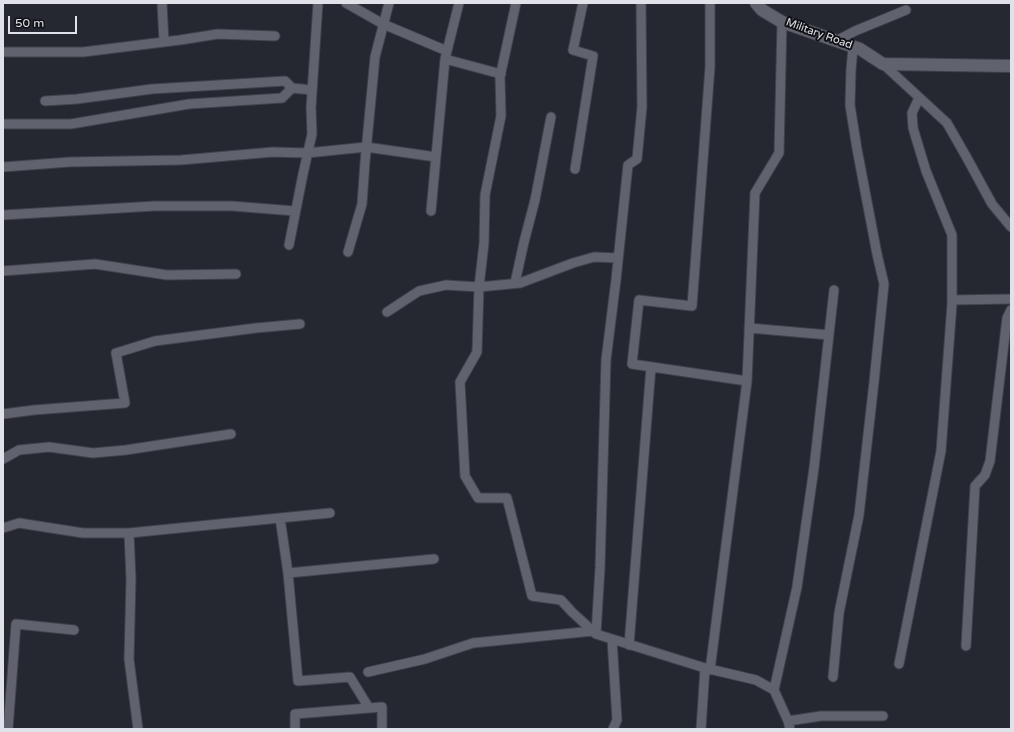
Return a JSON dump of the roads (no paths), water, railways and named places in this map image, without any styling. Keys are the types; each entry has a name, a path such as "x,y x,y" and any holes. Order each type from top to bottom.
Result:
{"street":[{"path":"162,3 164,42"},
{"path":"289,246 312,134 311,108 318,3"},
{"path":"346,3 383,24 446,55 501,74"},
{"path":"348,252 362,204 375,57 389,3"},
{"path":"431,210 446,55 459,3"},
{"path":"516,3 501,74 500,116 485,195 484,243 479,287 477,352 460,382 465,476 478,498 507,498 532,596 561,600 595,632 612,639 707,669 756,680 774,690"},
{"path":"574,169 594,56 572,50 583,3"},
{"path":"595,632 600,568 606,360 628,165 638,159 642,107 642,3"},
{"path":"710,3 710,66 692,306 639,300 632,364 747,381"},
{"name":"Military Road","path":"756,3 762,10 782,22 860,49 883,64"},
{"path":"836,41 855,31 906,10"},
{"path":"701,729 707,669 747,381 755,193 778,153 782,22"},
{"path":"3,52 83,52 218,34 275,36"},
{"path":"833,677 839,613 859,515 884,284 858,156 850,105 853,47"},
{"path":"883,64 1011,66"},
{"path":"883,64 946,123 992,204 1011,226"},
{"path":"45,101 78,99 152,89 285,81 292,88 312,90"},
{"path":"3,124 71,124 189,104 282,98 292,88"},
{"path":"899,664 941,451 952,300 952,235 926,171 913,128 912,113 919,98"},
{"path":"515,283 535,200 551,117"},
{"path":"3,167 70,162 181,160 273,152 308,153 366,147 436,157"},
{"path":"3,215 155,206 232,206 295,211"},
{"path":"387,312 419,292 446,285 479,287 520,283 594,256 618,258"},
{"path":"3,271 95,264 167,275 236,274"},
{"path":"834,290 814,468 797,587 774,690 789,725 821,716 883,716"},
{"path":"952,300 1011,299"},
{"path":"966,646 975,486 985,475 990,461 1010,315"},
{"path":"3,414 34,410 125,403 116,353 155,341 300,324"},
{"path":"749,328 829,335"},
{"path":"630,645 651,367"},
{"path":"3,459 19,450 49,447 93,453 126,450 231,434"},
{"path":"3,528 19,523 83,533 129,533 330,513"},
{"path":"280,518 288,573 298,681 350,677 369,708"},
{"path":"129,533 131,579 129,658 138,729"},
{"path":"288,573 434,559"},
{"path":"8,729 16,624 74,630"},
{"path":"368,672 425,659 473,643 595,632"},
{"path":"612,639 617,720 614,729"},
{"path":"295,729 295,714 382,707 382,729"}]}
